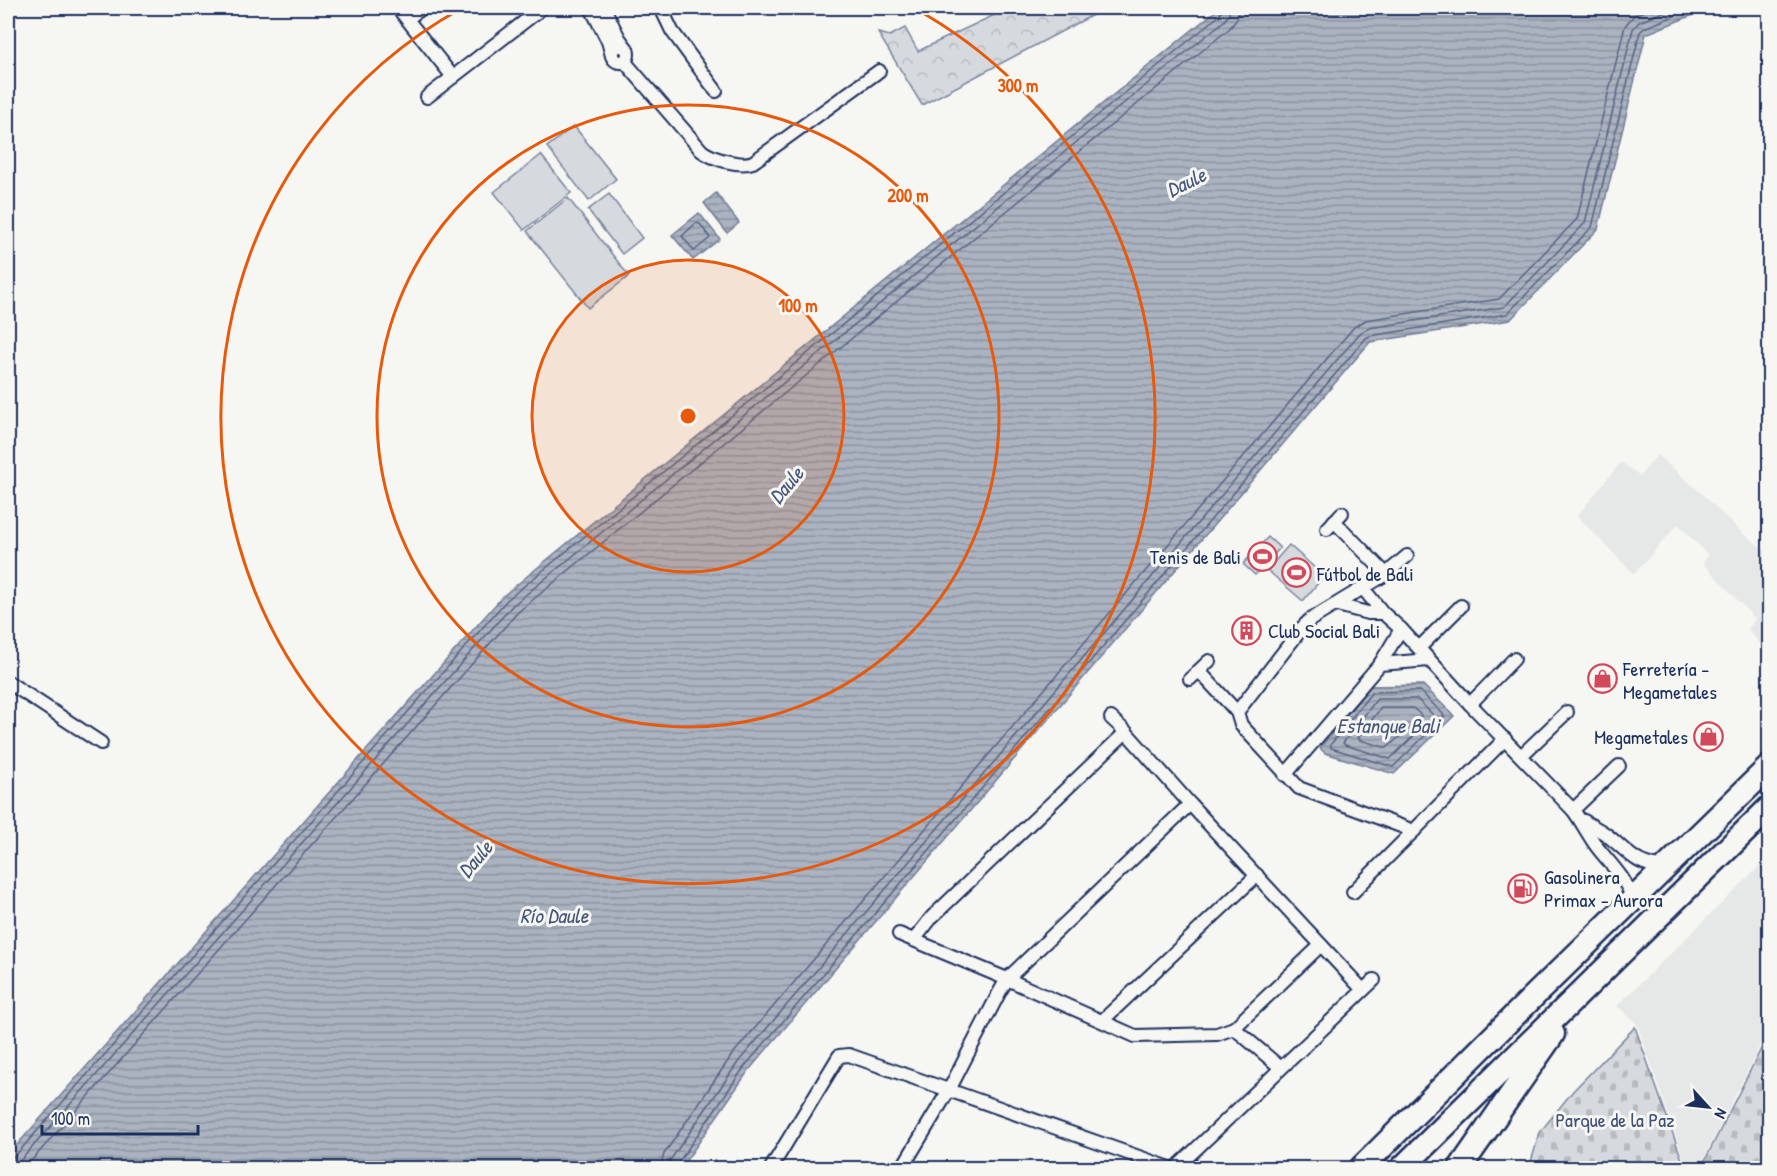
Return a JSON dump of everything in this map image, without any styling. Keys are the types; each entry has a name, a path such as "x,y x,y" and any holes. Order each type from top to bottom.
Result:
{"highway":[{"path":"1361,1168 1770,766"},
{"path":"1402,1168 1770,807"},
{"path":"1460,1168 1583,991"}],"street":[{"path":"398,8 453,77"},
{"path":"407,19 422,8"},
{"path":"427,97 541,8"},
{"path":"591,8 608,42 612,56 613,50 622,46 626,55 702,151 714,158 744,164 753,162 879,71"},
{"path":"604,8 626,55"},
{"path":"661,8 672,31 716,91"},
{"path":"1334,521 1386,574"},
{"path":"1237,712 1310,620 1386,574 1407,556"},
{"path":"1362,587 1383,613 1401,629 1576,815 1627,884 1633,899"},
{"path":"1337,605 1368,613 1383,613"},
{"path":"1419,648 1461,606"},
{"path":"1285,775 1380,664 1401,629"},
{"path":"1470,704 1514,659"},
{"path":"1380,664 1429,660"},
{"path":"1190,680 1209,661"},
{"path":"1199,671 1237,712 1240,725 1294,785 1304,791 1414,831"},
{"path":"8,682 101,743"},
{"path":"1521,756 1567,712"},
{"path":"1111,718 1363,990"},
{"path":"914,940 932,916 1126,732"},
{"path":"1353,892 1505,739"},
{"path":"1576,815 1619,766"},
{"path":"902,1168 949,1090 1007,979 1190,804"},
{"path":"1576,815 1605,834 1637,861 1655,867 1666,867"},
{"path":"1102,1020 1257,875"},
{"path":"899,934 1135,1036 1217,1034 1234,1028 1321,945"},
{"path":"1176,1168 1374,980"},
{"path":"1234,1028 1281,1068"},
{"path":"771,1168 839,1056 849,1055 1170,1168"}],"shaded area":[{"path":"1657,455 1740,531 1769,553 1769,655 1748,629 1755,619 1703,563 1708,555 1678,524 1634,574 1577,516 1621,462 1640,476"},
{"path":"1769,857 1769,1049 1762,1042 1699,1168 1687,1168 1637,1024 1617,1006"}],"green space":[{"path":"1009,8 1106,8 922,105 878,33 890,36 905,28 918,51"},
{"path":"574,126 616,179 589,201 547,147"},
{"path":"541,155 571,193 524,230 494,192"},
{"path":"609,194 642,238 622,254 588,210"},
{"path":"568,198 629,276 588,308 527,231"},
{"name":"Tenis de Bali","path":"1268,537 1280,548 1255,575 1243,564"},
{"name":"Fútbol de Bali","path":"1289,545 1324,576 1303,601 1267,570"},
{"name":"Parque de la Paz","path":"1635,1027 1685,1168 1529,1168 1540,1132 1573,1091"},
{"name":"Parque de la Paz","path":"1763,1045 1769,1051 1769,1168 1701,1168"}],"water":[{"name":"Río Daule","path":"1219,8 1710,8 1646,34 1598,229 1510,320 1370,342 749,1070 681,1168 8,1168 8,1155 503,596"},
{"path":"716,193 739,223 727,233 704,203"},
{"path":"699,213 720,239 693,260 672,235"},
{"name":"Estanque Bali","path":"1423,685 1454,716 1394,774 1325,753 1320,748 1370,686"}],"place":[{"name":"Tenis de Bali","path":"1262,556"},
{"name":"Fútbol de Bali","path":"1296,573"},
{"name":"Club Social Bali","path":"1247,630"},
{"name":"Ferretería - Megametales","path":"1602,679"},
{"name":"Megametales","path":"1709,736"},
{"name":"Gasolinera Primax - Aurora","path":"1523,888"}],"water label":[{"name":"Daule","path":"1186,182"},
{"name":"Daule","path":"786,485"},
{"name":"Daule","path":"475,859"}]}
